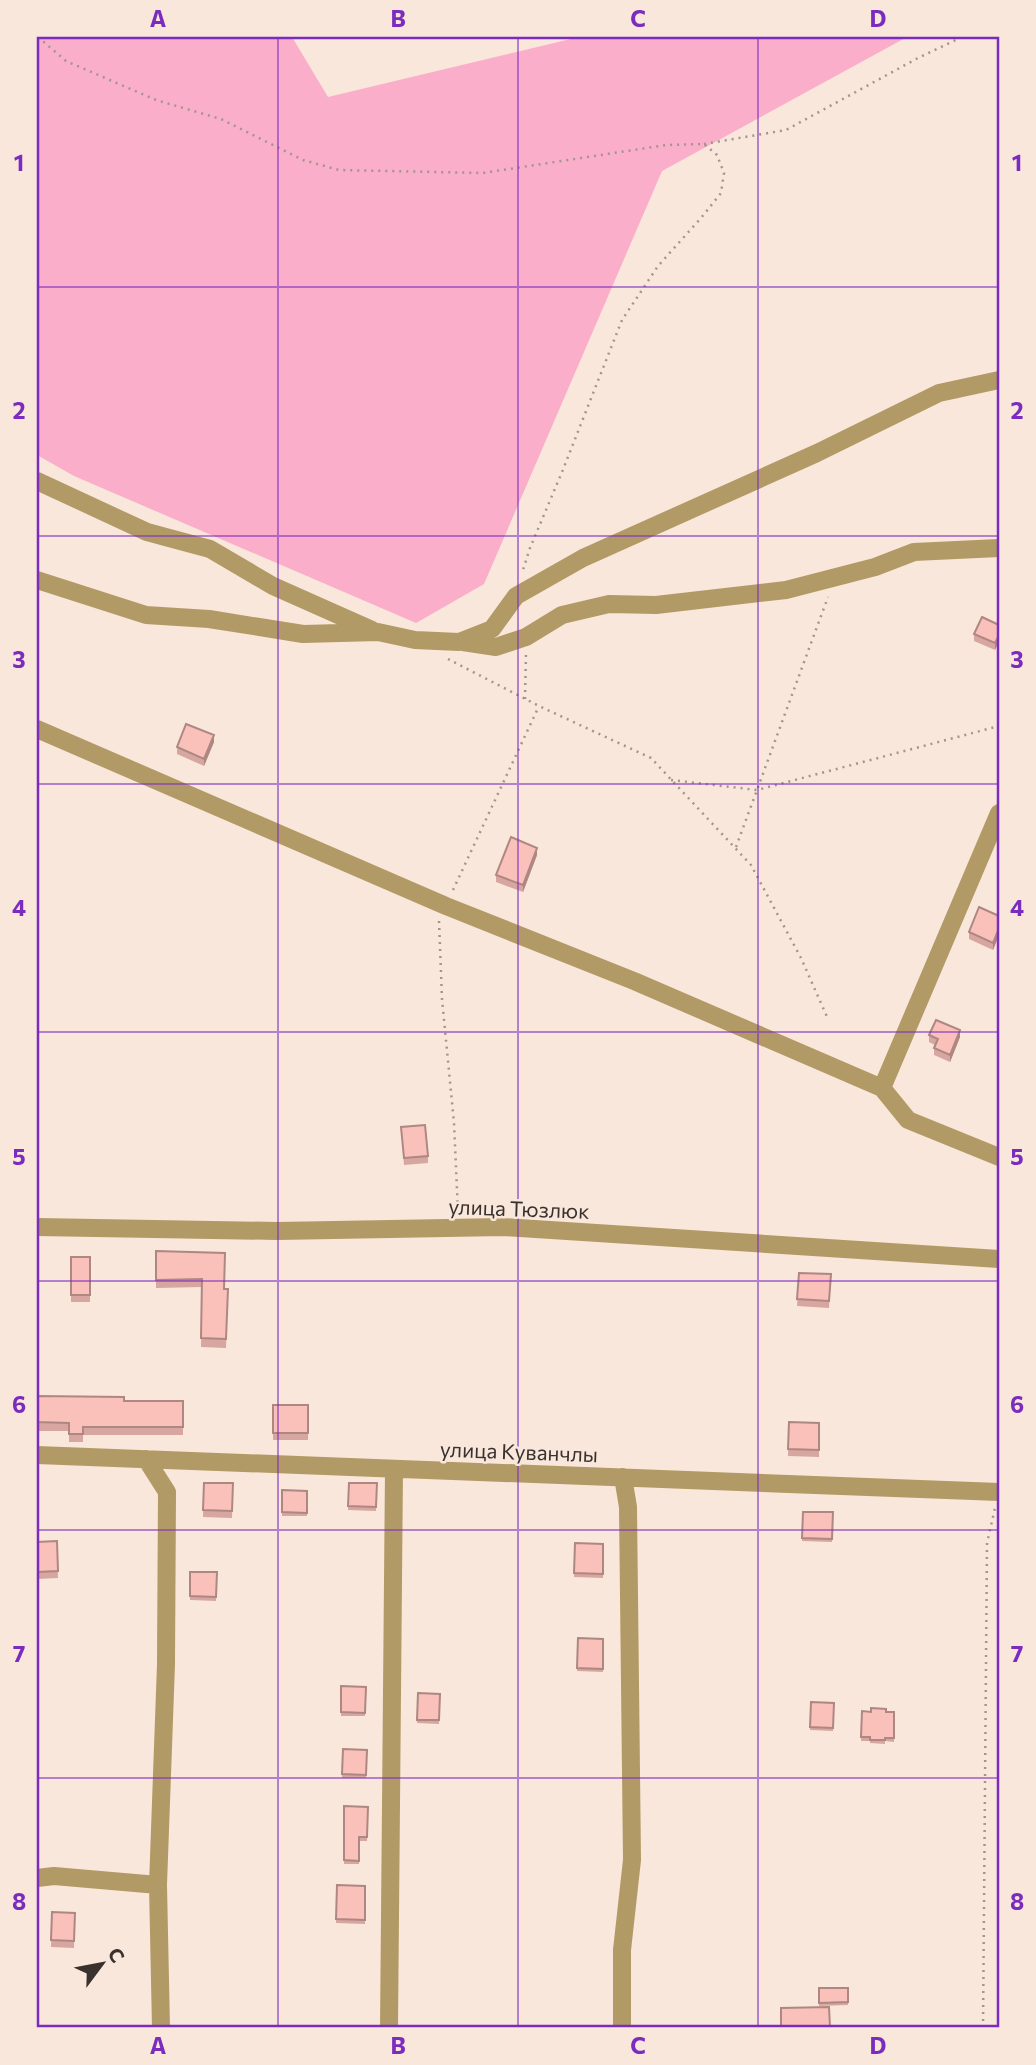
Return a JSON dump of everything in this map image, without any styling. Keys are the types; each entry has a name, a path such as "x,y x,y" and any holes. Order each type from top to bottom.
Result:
{"street":[{"path":"459,642 492,629 516,596 583,558 817,453 939,393 999,380"},
{"path":"37,481 147,532 210,549 273,586 378,632 415,640 496,647 526,637 562,615 609,604 656,605 786,590 914,552 999,548"},
{"path":"37,580 146,615 209,619 303,634 378,632"},
{"path":"37,729 446,906 634,981 882,1088 908,1120 999,1157"},
{"path":"882,1088 999,813"},
{"name":"улица Тюзлюк","path":"37,1227 277,1231 503,1227 999,1259"},
{"name":"улица Куванчлы","path":"37,1455 999,1492"},
{"path":"146,1459 167,1492 166,1664 158,1885 161,2028"},
{"path":"389,2028 394,1469"},
{"path":"622,2028 622,1950 632,1860 628,1507 623,1478"},
{"path":"37,1878 54,1876 158,1885"}],"path":[{"path":"38,37 66,61 156,100 221,119 303,160 339,170 483,173 666,145 704,144 786,130 962,37"},
{"path":"516,596 530,548 622,320 658,266 721,193 724,173 717,155 704,144"},
{"path":"735,848 835,577"},
{"path":"443,657 539,706 651,758 751,865 801,958 828,1019"},
{"path":"458,1228 454,1124 442,999 439,920 539,706"},
{"path":"671,780 757,790 999,726"},
{"path":"984,2028 987,1543 999,1492"}],"shaded area":[{"path":"37,37 292,37 328,97 579,37 907,37 662,171 484,584 416,623 74,476 37,455"}],"building":[{"path":"982,617 999,625 999,635 995,643 974,634"},
{"path":"186,724 214,735 204,759 177,747"},
{"path":"511,837 537,848 523,885 496,875"},
{"path":"979,907 999,916 999,928 993,943 969,932"},
{"path":"936,1020 960,1030 950,1055 934,1048 938,1039 929,1035"},
{"path":"425,1125 428,1156 404,1158 401,1127"},
{"path":"156,1251 225,1253 224,1289 228,1289 226,1339 201,1338 202,1279 156,1280"},
{"path":"71,1257 90,1257 90,1295 71,1295"},
{"path":"799,1273 831,1274 829,1301 797,1299"},
{"path":"37,1396 183,1401 183,1427 83,1427 83,1434 69,1434 69,1423 37,1422"},
{"path":"273,1405 308,1405 308,1433 273,1433"},
{"path":"789,1422 819,1423 819,1450 788,1449"},
{"path":"204,1483 233,1483 232,1511 203,1510"},
{"path":"349,1483 377,1483 376,1507 348,1506"},
{"path":"282,1490 307,1491 307,1513 282,1512"},
{"path":"803,1512 833,1512 832,1539 802,1538"},
{"path":"57,1541 58,1571 37,1572 37,1542"},
{"path":"575,1543 603,1544 603,1574 574,1573"},
{"path":"190,1572 217,1572 216,1597 190,1596"},
{"path":"578,1638 603,1639 603,1669 577,1668"},
{"path":"341,1686 366,1687 365,1713 341,1712"},
{"path":"418,1693 440,1694 439,1720 417,1720"},
{"path":"811,1702 834,1703 833,1728 810,1727"},
{"path":"871,1708 894,1712 894,1738 870,1740 870,1737 861,1737 862,1711 871,1712"},
{"path":"343,1749 367,1750 366,1775 342,1774"},
{"path":"344,1806 368,1807 367,1837 359,1837 359,1861 344,1860"},
{"path":"337,1885 365,1886 365,1920 336,1919"},
{"path":"52,1912 75,1913 74,1941 51,1940"},
{"path":"819,1988 848,1988 848,2002 819,2003"},
{"path":"829,2007 830,2027 781,2028 781,2008"}]}
